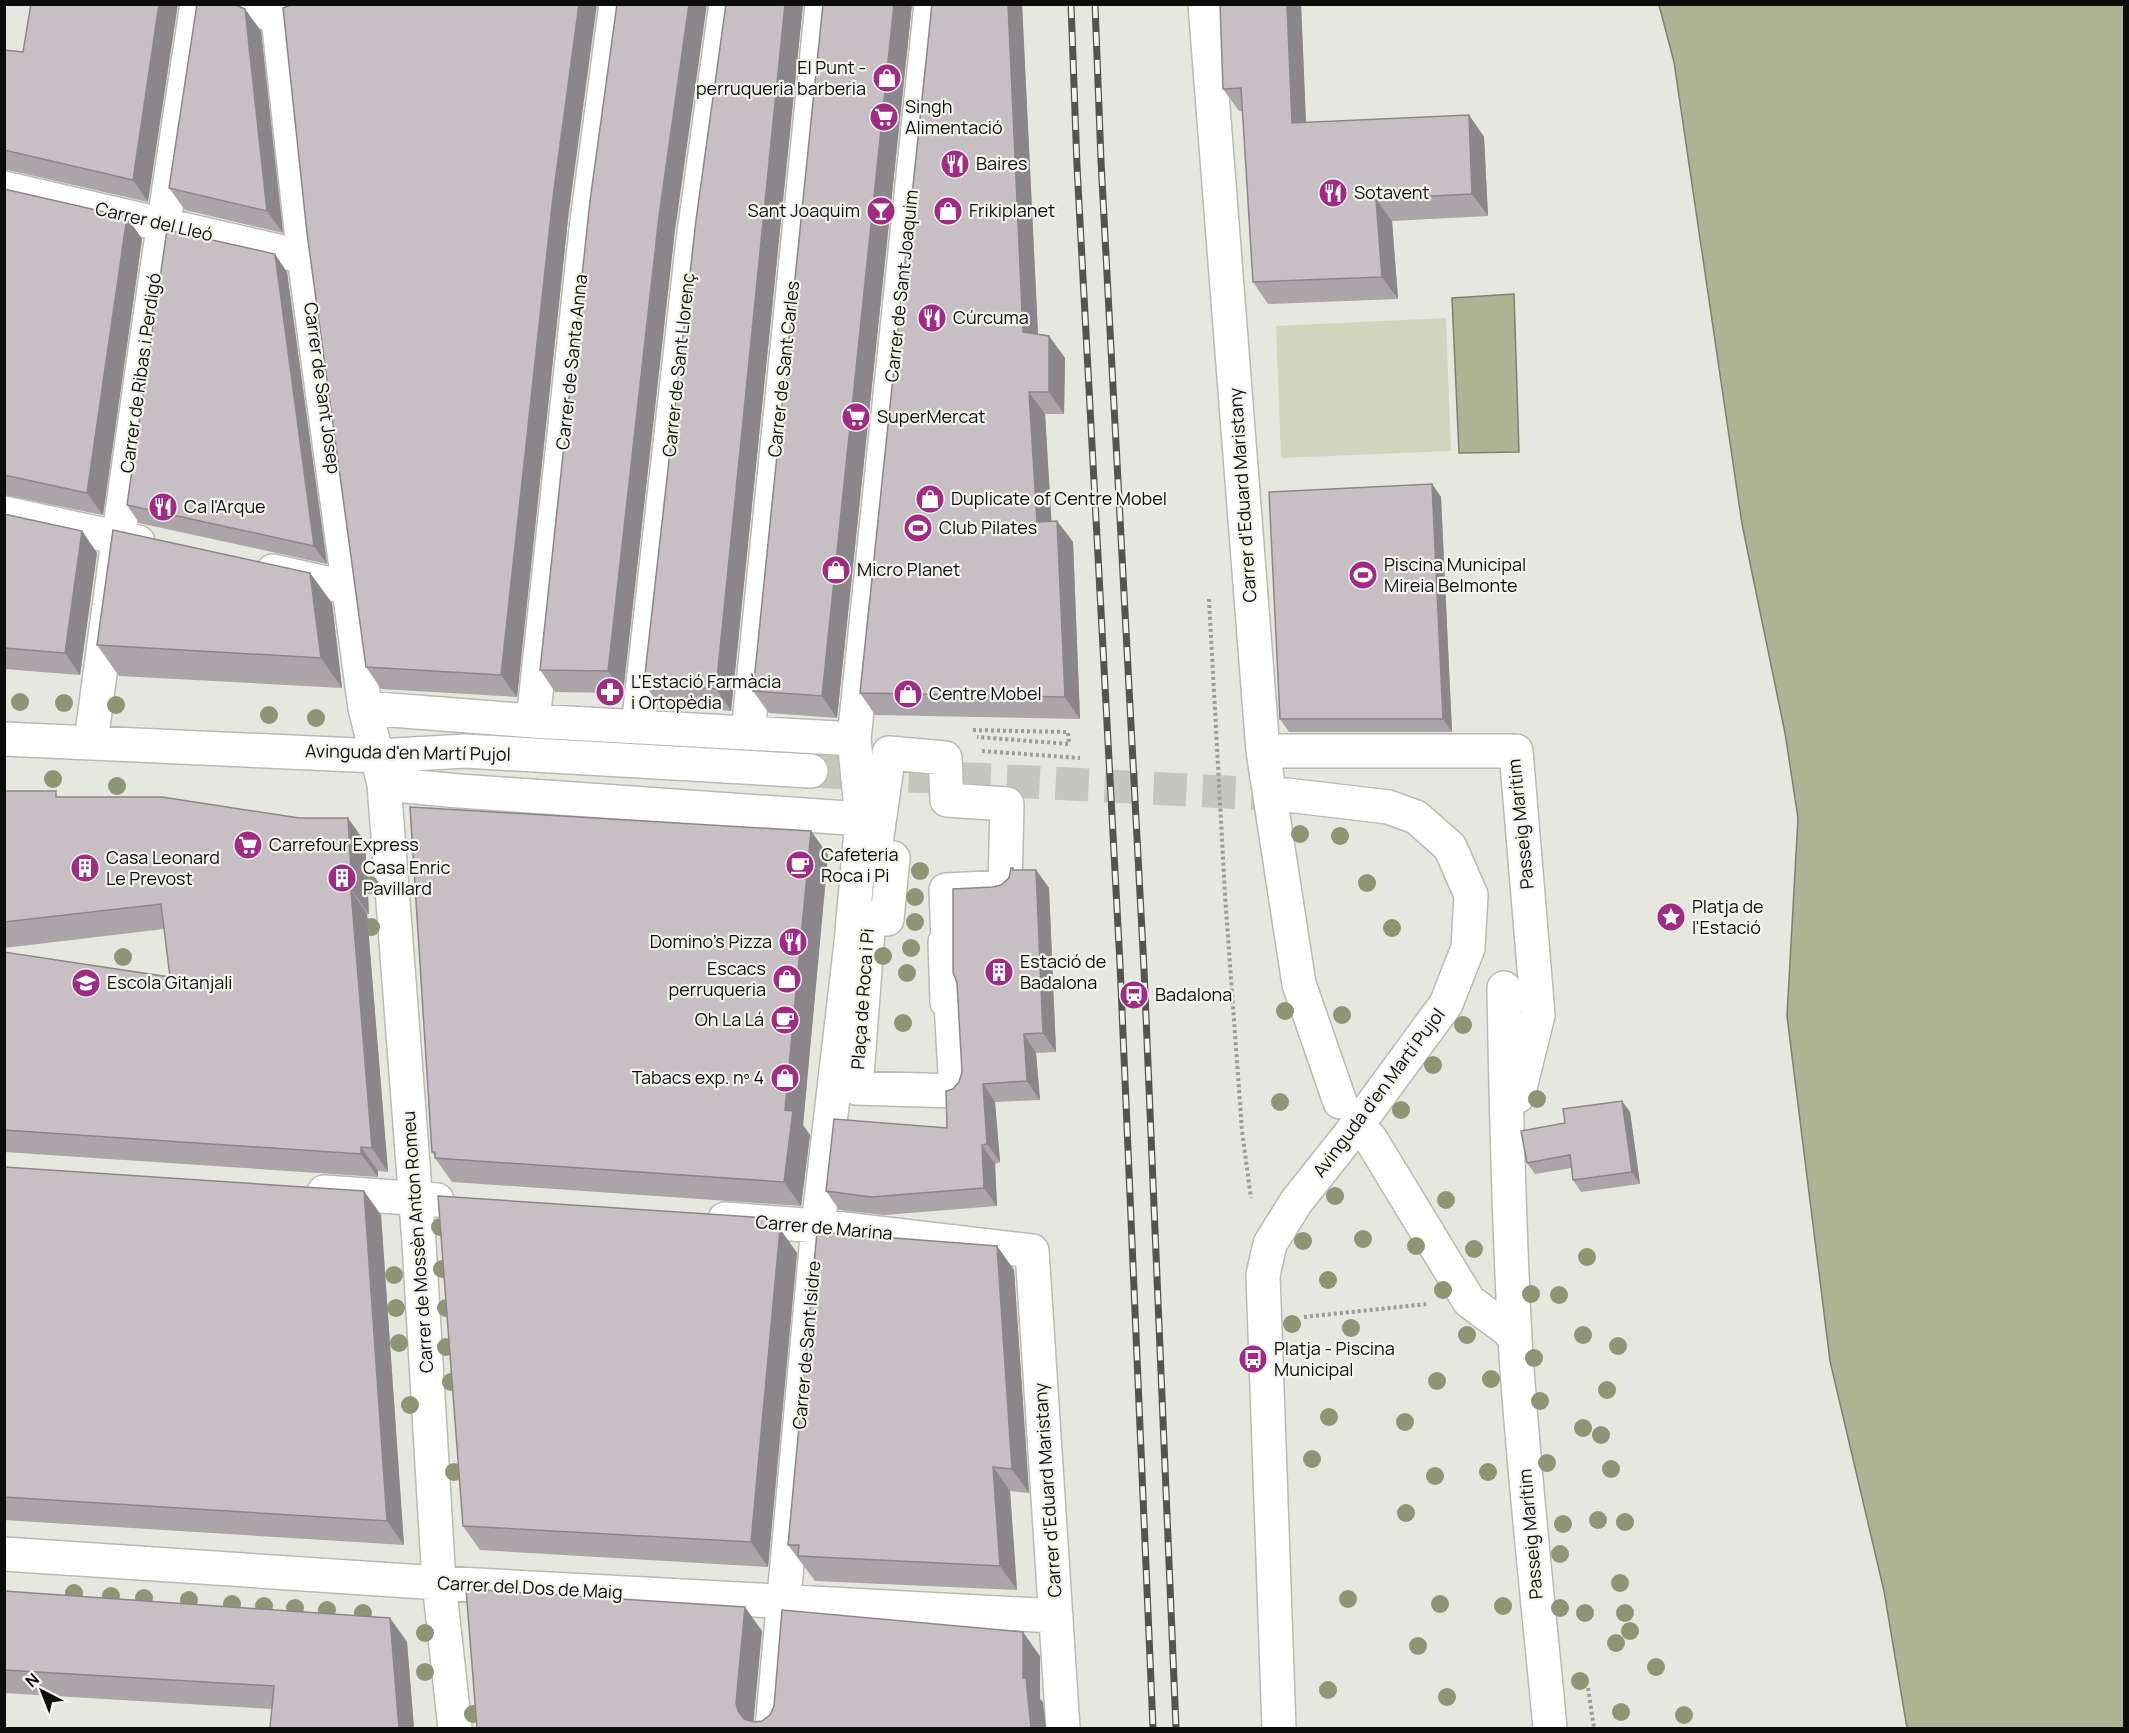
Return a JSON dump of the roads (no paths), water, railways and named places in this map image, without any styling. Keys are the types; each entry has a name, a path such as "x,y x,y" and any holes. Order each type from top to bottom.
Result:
{"street":[{"name":"Carrer de Ribas i Perdigó","path":"91,742 117,537 197,4"},
{"name":"Carrer de Sant Josep","path":"244,4 292,13 304,257 365,708 381,770"},
{"name":"Carrer de Santa Anna","path":"533,721 587,221 616,4"},
{"name":"Carrer de Sant Llorenç","path":"638,726 693,240 726,4"},
{"name":"Carrer de Sant Carles","path":"748,733 822,4"},
{"name":"Carrer de Sant Joaquim","path":"862,819 854,739 931,4"},
{"name":"Carrer d'Eduard Maristany","path":"1205,4 1263,751 1299,984 1340,1102"},
{"name":"Carrer del Lleó","path":"4,188 304,257"},
{"path":"4,513 164,548"},
{"path":"245,565 349,588"},
{"name":"Avinguda d'en Martí Pujol","path":"365,708 533,721 854,739"},
{"name":"Avinguda d'en Martí Pujol","path":"4,739 91,742 381,770 459,791 862,819"},
{"name":"Passeig Marítim","path":"1263,751 1516,751 1538,1015 1507,1142"},
{"name":"Avinguda d'en Martí Pujol","path":"381,770 465,752 811,771"},
{"name":"Plaça de Roca i Pi","path":"889,753 945,758 947,800 1008,804 1005,887 946,890 947,1002 951,1002 955,1058 956,1091 856,1088 869,917 887,919 893,858 874,857 889,753"},
{"name":"Carrer de Mossèn Anton Romeu","path":"381,770 416,1199 439,1583 455,1728"},
{"name":"Avinguda d'en Martí Pujol","path":"1279,1728 1264,1322 1265,1260 1270,1245 1296,1202 1358,1124 1446,1004 1468,948 1471,895 1450,847 1416,817 1388,807 1287,795"},
{"name":"Carrer de Sant Isidre","path":"772,1728 818,1226 851,943 862,819"},
{"name":"Passeig Marítim","path":"1504,988 1507,1142 1515,1339 1550,1728"},
{"path":"1370,1138 1469,1300 1508,1330 1515,1339"},
{"path":"298,1191 467,1202"},
{"name":"Carrer de Marina","path":"701,1218 818,1226 1032,1251"},
{"name":"Carrer d'Eduard Maristany","path":"1032,1251 1063,1728"},
{"name":"Carrer del Dos de Maig","path":"4,1554 439,1583 1056,1616"}],"tunnel":[{"path":"811,771 1287,795"}],"railway":[{"path":"1071,4 1077,166 1120,964 1153,1728"},
{"path":"1095,4 1101,161 1144,969 1176,1728"}],"place":[{"name":"El Punt - perruqueria barberia","path":"887,78"},
{"name":"Singh Alimentació","path":"884,117"},
{"name":"Baires","path":"955,164"},
{"name":"Sotavent","path":"1333,193"},
{"name":"Sant Joaquim","path":"881,211"},
{"name":"Frikiplanet","path":"948,211"},
{"name":"Cúrcuma","path":"932,318"},
{"name":"SuperMercat","path":"856,417"},
{"name":"Duplicate of Centre Mobel","path":"930,499"},
{"name":"Ca l'Arque","path":"163,507"},
{"name":"Club Pilates","path":"918,528"},
{"name":"Micro Planet","path":"836,570"},
{"name":"Piscina Municipal Mireia Belmonte","path":"1363,575"},
{"name":"L'Estació Farmàcia i Ortopèdia","path":"610,692"},
{"name":"Centre Mobel","path":"908,694"},
{"name":"Carrefour Express","path":"248,845"},
{"name":"Cafeteria Roca i Pi","path":"800,865"},
{"name":"Casa Leonard Le Prevost","path":"85,868"},
{"name":"Casa Enric Pavillard","path":"342,878"},
{"name":"Platja de l'Estació","path":"1671,917"},
{"name":"Domino's Pizza","path":"793,942"},
{"name":"Estació de Badalona","path":"999,972"},
{"name":"Escacs perruqueria","path":"787,979"},
{"name":"Escola Gitanjali","path":"86,983"},
{"name":"Badalona","path":"1134,995"},
{"name":"Oh La Lá","path":"785,1020"},
{"name":"Tabacs exp. nº 4","path":"785,1078"},
{"name":"Platja - Piscina Municipal","path":"1253,1359"}]}
